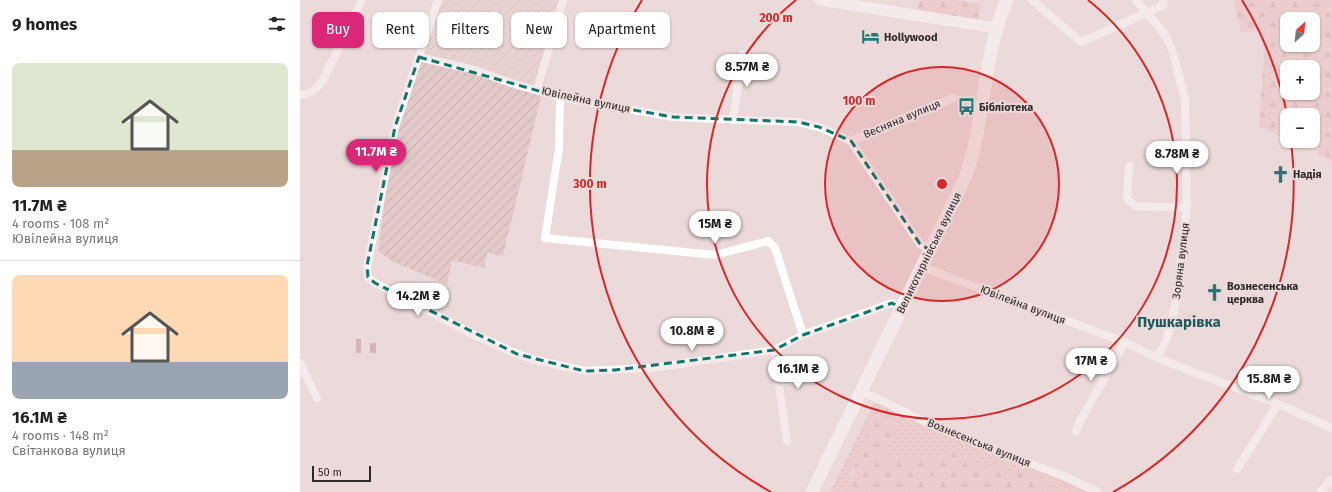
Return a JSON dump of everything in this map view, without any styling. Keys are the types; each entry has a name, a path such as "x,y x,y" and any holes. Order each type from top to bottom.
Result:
{"main road":[{"name":"Великотирнівська вулиця","path":"812,492 956,199 972,160 996,28 1007,0"}],"street":[{"path":"300,95 311,92 317,88 323,80 362,0"},
{"path":"438,0 396,127 390,159 379,199 377,223 367,266 368,277 375,283 470,333 518,354 535,360 584,371 653,368 774,350 803,334 892,303 902,308"},
{"path":"537,90 563,0"},
{"path":"820,0 996,28"},
{"path":"1032,0 1081,42 1147,14 1164,5 1164,0"},
{"name":"Зоряна вулиця","path":"1136,0 1163,32 1172,49 1185,99 1187,208 1175,306 1166,340 1157,358"},
{"path":"733,120 742,54"},
{"name":"Ювілейна вулиця","path":"419,56 475,70 560,97 672,117 805,123 851,141"},
{"path":"560,97 559,148 546,238 716,255 768,241 775,248 803,334"},
{"name":"Весняна вулиця","path":"851,141 953,98"},
{"path":"851,141 920,244 930,250"},
{"name":"Зоряна вулиця","path":"1129,166 1127,199 1130,203 1135,206 1187,208"},
{"name":"Ювілейна вулиця","path":"922,267 1125,342 1157,358 1278,404"},
{"path":"1076,430 1078,423 1125,342"},
{"path":"774,350 780,383 787,441"},
{"path":"300,364 317,398"},
{"path":"780,383 811,377"},
{"name":"Вознесенська вулиця","path":"861,391 932,425 1063,476 1098,492"},
{"path":"1237,469 1278,404 1332,428"},
{"path":"1320,492 1332,479"}],"highlighted area":[{"path":"419,57 560,97 673,117 798,122 819,127 851,141 920,244 930,250 901,308 892,303 803,335 774,350 615,370 584,371 517,354 375,283 368,277 367,266 395,127"}],"shaded area":[{"path":"438,0 564,0 561,12 511,12 511,48 553,48 503,256 487,253 484,268 452,260 447,284 394,262 378,251 395,127 422,48 429,48 429,27"}],"green space":[{"path":"920,0 955,0 980,4 978,20 917,10"},
{"path":"1234,0 1332,0 1332,161 1318,154 1320,148 1320,108 1280,108 1280,136 1259,126 1264,55 1262,31 1241,32"},
{"path":"877,402 1092,492 1071,492 1050,486 1038,477 979,465 964,456 938,455 930,460 920,455 899,458 893,463 887,460 885,454 894,429 873,419 851,473 850,492 830,492 874,403"},
{"path":"883,414 894,415 894,429 885,454 887,460 892,463 899,458 920,455 930,460 938,455 952,452 964,456 979,465 1038,477 1047,482 1050,486 1060,485 1071,492 850,492 855,463 865,437 873,419"}],"water":[{"path":"356,339 361,339 361,353 356,353"},
{"path":"370,343 376,343 376,353 370,353"}],"place":[{"name":"Hollywood","path":"871,37"},
{"name":"Бібліотека","path":"966,107"},
{"name":"Надія","path":"1280,174"},
{"name":"Вознесенська церква","path":"1214,292"}],"district":[{"name":"Пушкарівка","path":"1179,322"}]}
